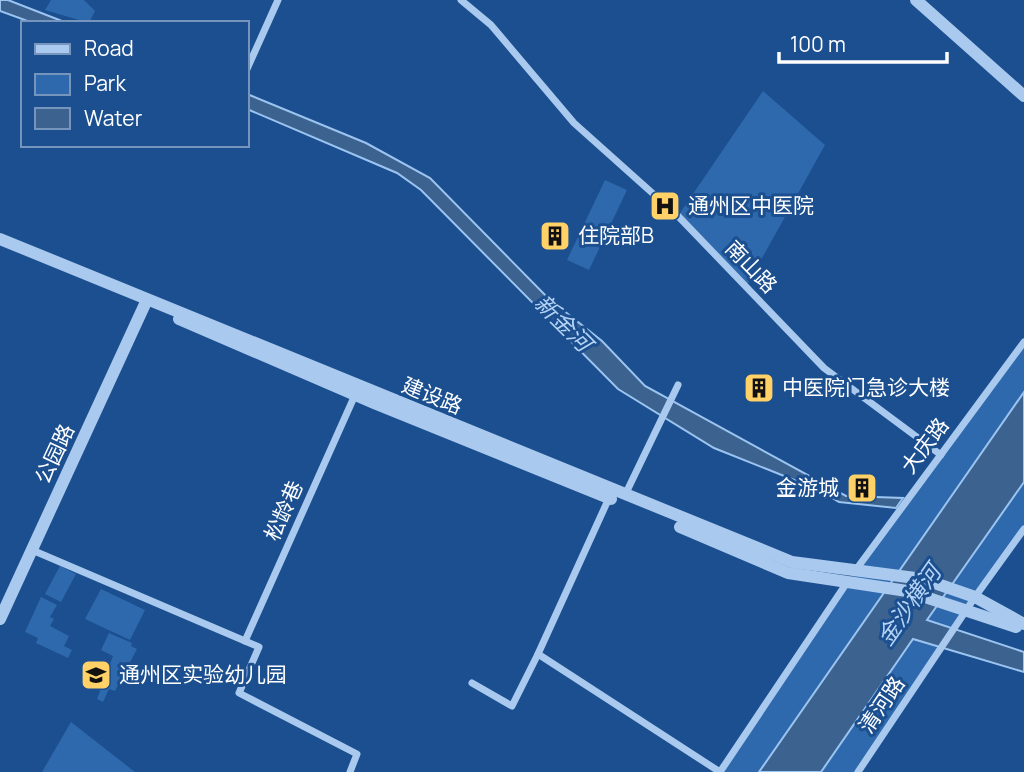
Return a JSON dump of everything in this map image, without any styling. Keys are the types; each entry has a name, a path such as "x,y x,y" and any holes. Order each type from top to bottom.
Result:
{"street":[{"path":"248,67 278,0"},
{"name":"南山路","path":"461,0 491,25 574,123 678,216 824,368 941,455"},
{"path":"916,0 1024,96"},
{"name":"建设路","path":"0,239 146,296 792,562 923,579 975,597 1024,627"},
{"name":"建设路","path":"0,247 145,304 355,395 788,573 846,584 907,591 1024,627"},
{"name":"公园路","path":"0,619 145,304"},
{"name":"大庆路","path":"846,584 1024,342"},
{"path":"624,495 678,385"},
{"name":"松龄巷","path":"245,641 355,395"},
{"path":"472,683 512,706 609,498"},
{"path":"975,597 1024,529"},
{"path":"32,550 259,647 239,693 357,754 350,772"},
{"path":"538,654 720,772 846,584"},
{"name":"清河路","path":"858,772 975,597"}],"green space":[{"path":"51,0 84,0 95,11 90,21 82,21 45,10"},
{"path":"763,91 825,145 746,287 678,216"},
{"path":"605,180 627,190 589,270 567,260"},
{"path":"1024,342 1024,392 759,772 720,772 846,584"},
{"path":"1024,482 1024,529 858,772 821,772"},
{"path":"60,566 76,574 61,602 45,594"},
{"path":"101,589 145,610 130,640 85,619"},
{"path":"41,597 57,605 50,617 54,619 50,626 69,636 64,646 72,650 68,658 36,643 38,638 25,632"},
{"path":"109,633 132,643 131,646 137,649 115,691 109,689 103,702 97,699 113,656 101,650"},
{"path":"71,722 135,772 42,772"}],"water":[{"path":"0,0 8,0 62,21 28,21 0,11"},
{"name":"新金河","path":"248,94 366,143 430,178 549,299 602,341 645,386 846,496 903,498 896,508 839,502 819,490 714,448 618,389 421,190 397,173 248,109"},
{"name":"金沙横河","path":"1024,392 1024,482 927,620 1024,652 1024,672 913,639 821,772 759,772"}],"place":[{"name":"通州区中医院","path":"665,206"},
{"name":"住院部B","path":"555,236"},
{"name":"中医院门急诊大楼","path":"759,388"},
{"name":"金游城","path":"862,488"},
{"name":"通州区实验幼儿园","path":"96,675"}]}
